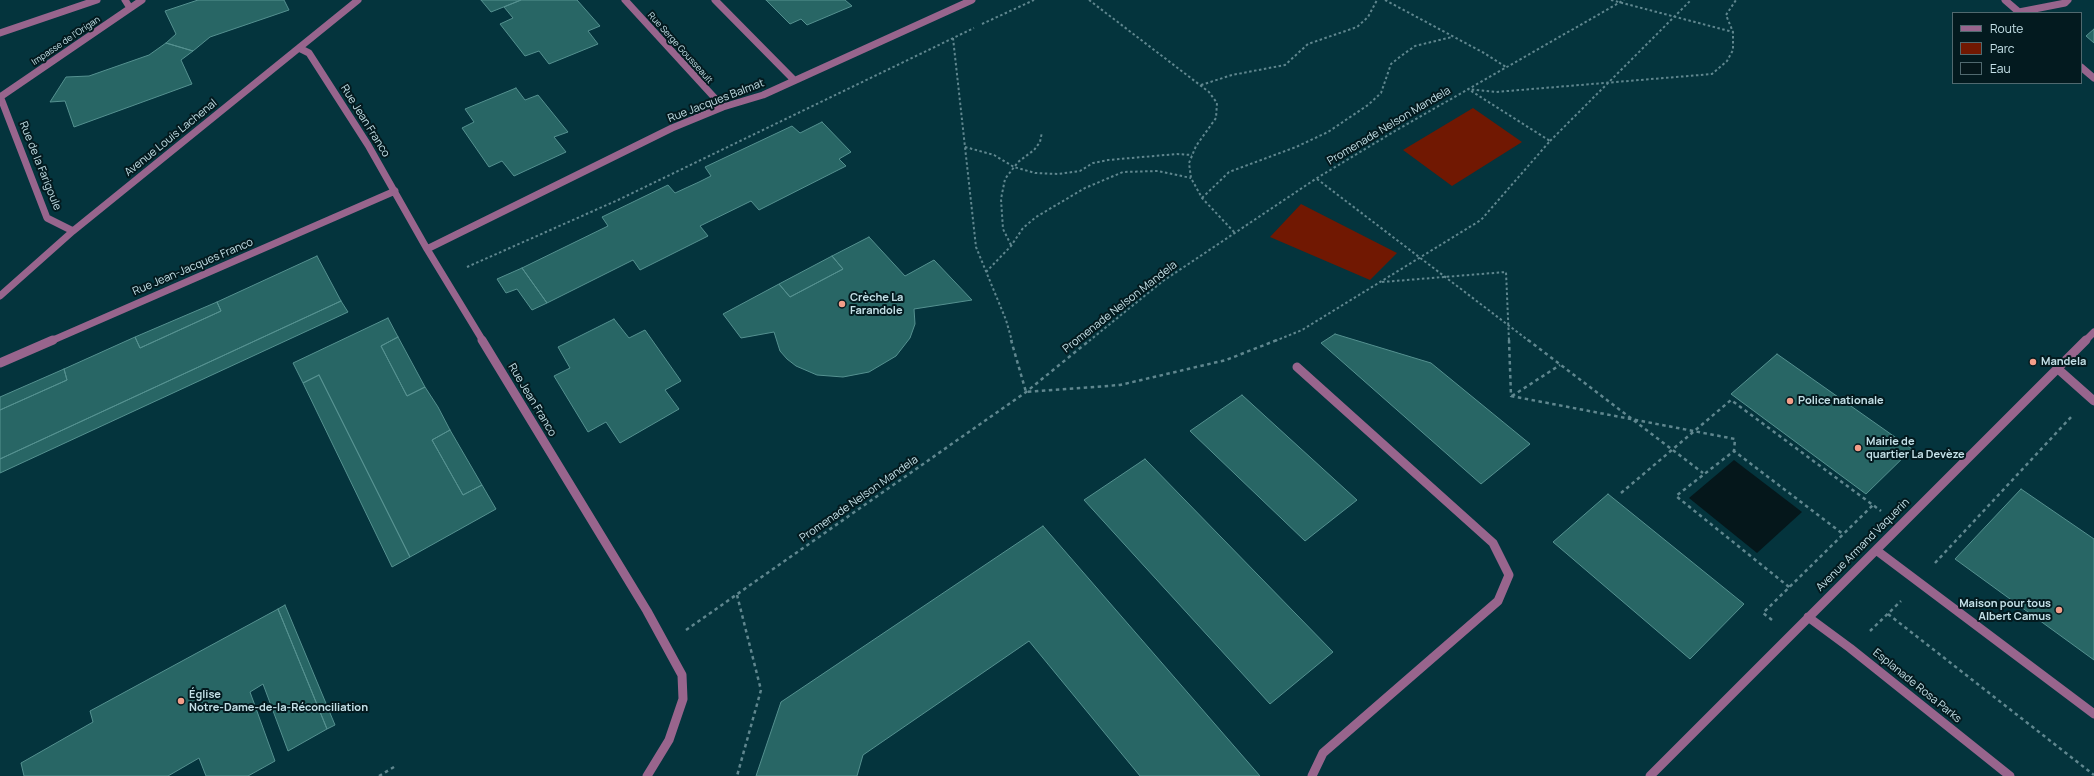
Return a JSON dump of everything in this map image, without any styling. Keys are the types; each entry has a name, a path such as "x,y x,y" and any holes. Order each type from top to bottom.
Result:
{"street":[{"path":"0,33 97,0"},
{"path":"125,0 130,8"},
{"name":"Impasse de l'Origan","path":"0,96 142,0"},
{"name":"Avenue Louis Lachenal","path":"0,296 73,231 358,0"},
{"name":"Rue Serge Gousseault","path":"625,0 723,107"},
{"path":"715,0 794,80"},
{"name":"Rue Jacques Balmat","path":"427,249 672,128 723,107 763,95 972,0"},
{"path":"2006,0 2018,12"},
{"path":"2024,12 2065,3 2068,0"},
{"name":"Rue Jean Franco","path":"299,48 309,53 395,191 427,249 666,644 682,675 683,700 669,740 647,776"},
{"path":"2082,68 2094,78"},
{"name":"Rue de la Farigoule","path":"0,96 47,218 73,231"},
{"name":"Rue Jean-Jacques Franco","path":"0,362 395,191"},
{"name":"Avenue Armand Vaquerin","path":"1650,776 2094,332"},
{"path":"1297,367 1493,543 1509,575 1498,601 1324,753 1312,776"},
{"path":"2058,369 2094,402"},
{"path":"1876,550 1898,565 2094,714"},
{"name":"Esplanade Rosa Parks","path":"1808,617 1850,648 2010,776"}],"path":[{"path":"444,276 618,200 1034,0"},
{"path":"1089,0 1209,92 1217,104 1216,118 1196,146 1192,155 1190,163 1191,178 1202,198 1235,233"},
{"path":"1201,86 1232,75 1286,65 1308,44 1357,27 1368,17 1377,0"},
{"path":"1385,0 1452,37 1484,52 1506,67"},
{"path":"1611,0 1733,32"},
{"name":"Promenade Nelson Mandela","path":"666,644 1026,392 1163,281 1317,178 1468,89 1624,0"},
{"path":"954,38 976,247 1006,320 1026,392 1120,385 1226,360 1302,330 1422,258 1481,220 1550,141 1691,0"},
{"path":"1468,89 1496,92 1607,84 1712,74 1727,61 1733,50 1733,32 1726,15 1736,0"},
{"path":"1202,198 1229,172 1296,147 1328,132 1368,105 1381,93 1391,64 1401,56 1415,46 1452,37"},
{"path":"1468,89 1550,141"},
{"path":"1011,246 1003,229 1001,198 1005,179 1014,167 1034,150 1040,142 1042,132"},
{"path":"965,147 994,155 1014,167 1035,173 1058,174 1080,171 1093,163 1108,160 1177,154 1192,155"},
{"path":"986,272 1011,246 1023,228 1036,217 1085,188 1123,172 1158,171 1191,178"},
{"path":"1317,178 1703,473"},
{"path":"1381,282 1448,278 1506,272 1511,396"},
{"path":"1511,396 1560,364"},
{"path":"1511,396 1633,420 1696,430 1735,439 1734,451 1703,473 1676,496 1789,587"},
{"path":"1621,494 1731,400 1900,526"},
{"path":"1734,451 1843,534"},
{"path":"737,595 761,690 737,776"},
{"path":"1888,614 2094,775"},
{"path":"379,776 394,767"}],"green space":[{"path":"1473,108 1522,142 1452,186 1403,150"},
{"path":"1301,204 1397,253 1370,280 1270,237"}],"water":[{"path":"1734,460 1802,512 1757,553 1689,498"}],"building":[{"path":"198,0 284,0 289,10 210,37 193,51 166,43 176,34 165,11"},
{"path":"481,0 521,0 491,12"},
{"path":"521,0 577,0 600,26 588,31 598,44 549,64 539,51 525,56 500,24 513,18 504,7"},
{"path":"766,0 845,0 852,6 807,25 801,19 790,24"},
{"path":"2094,29 2094,43 2086,36"},
{"path":"166,43 193,51 181,60 192,84 74,127 65,101 50,102 66,77 89,76 149,55"},
{"path":"516,88 525,100 538,95 568,132 554,137 566,152 514,176 502,161 489,167 462,128 474,122 465,109"},
{"path":"822,122 851,152 839,159 846,166 759,210 751,201 700,226 708,236 640,270 633,260 547,303 522,268 608,226 602,217 668,185 675,193 699,182 711,176 705,167 792,126 800,133"},
{"name":"Crèche La Farandole","path":"869,237 905,276 934,260 972,300 914,309 915,324 910,338 896,356 869,372 843,377 817,375 796,366 780,351 774,332 741,338 723,314 779,284 790,297 843,269 832,256"},
{"path":"317,256 341,301 0,459 0,410 67,380 64,369 135,337 140,348 221,311 217,302"},
{"path":"832,256 843,269 790,297 779,284"},
{"path":"522,268 547,303 532,310 517,289 506,293 497,279"},
{"path":"341,301 348,312 0,473 0,459"},
{"path":"217,302 221,311 140,348 135,337"},
{"path":"388,318 398,337 381,346 407,396 425,387 450,430 432,440 463,495 482,485 496,509 410,557 319,375 303,383 293,363"},
{"path":"614,319 629,338 645,330 681,381 665,390 679,409 620,443 606,422 588,432 554,376 570,368 558,347"},
{"path":"1335,334 1431,363 1530,444 1481,484 1321,343"},
{"path":"398,337 425,387 407,396 381,346"},
{"path":"1777,354 1912,449 1866,494 1731,394"},
{"path":"64,369 67,380 0,410 0,397"},
{"path":"319,375 410,557 392,567 303,383"},
{"path":"1242,395 1357,500 1305,541 1190,431"},
{"path":"450,430 482,485 463,495 432,440"},
{"path":"1145,459 1333,652 1270,704 1084,500"},
{"name":"Maison pour tous Albert Camus","path":"2021,489 2094,539 2094,660 1955,559"},
{"path":"1608,494 1744,604 1690,659 1553,542"},
{"path":"1043,526 1260,776 1140,776 1029,641 863,755 857,776 756,776 781,702"},
{"path":"285,605 335,725 327,729 278,609"},
{"name":"Église Notre-Dame-de-la-Réconciliation","path":"278,609 327,729 288,751 263,684 250,692 275,761 248,776 206,776 199,758 168,776 24,776 21,763 93,722 90,711"}],"place":[{"name":"Crèche La Farandole","path":"842,304"},
{"name":"Mandela","path":"2033,362"},
{"name":"Police nationale","path":"1790,401"},
{"name":"Mairie de quartier La Devèze","path":"1858,448"},
{"name":"Maison pour tous Albert Camus","path":"2059,610"},
{"name":"Église Notre-Dame-de-la-Réconciliation","path":"181,701"}]}
